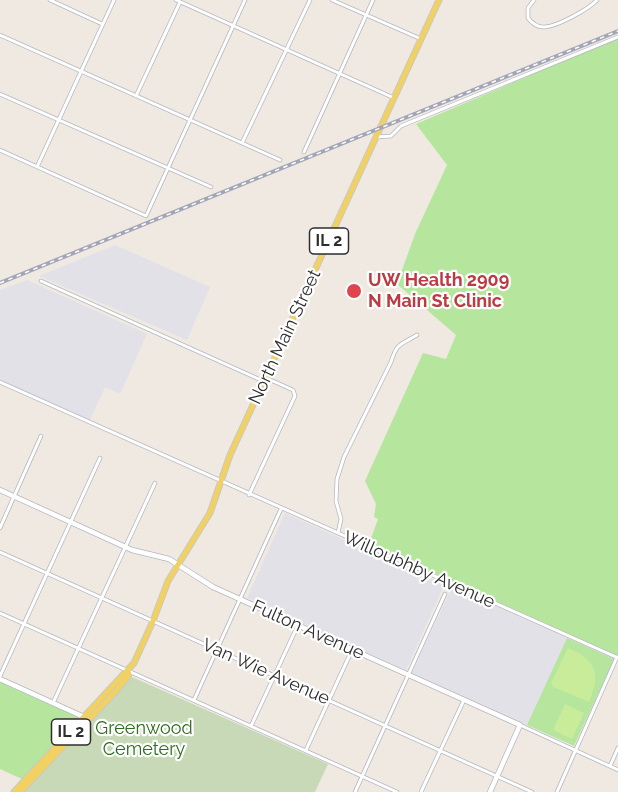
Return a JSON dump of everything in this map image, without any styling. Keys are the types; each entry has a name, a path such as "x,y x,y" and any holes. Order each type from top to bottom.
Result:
{"main road":[{"name":"North Main Street","path":"20,792 129,675 128,671 137,657 165,589 208,517 230,455 439,0"},
{"name":"North Main Street","path":"14,792 123,672 128,671"}],"street":[{"path":"50,0 102,24"},
{"path":"37,167 114,0"},
{"path":"0,150 146,216 245,0"},
{"path":"242,143 309,0"},
{"path":"332,0 421,39"},
{"path":"304,152 373,0"},
{"path":"534,0 528,8 528,18 537,26 545,27 589,9 597,0"},
{"path":"136,96 179,1 394,98"},
{"path":"0,35 280,160"},
{"path":"376,137 391,135 401,126 618,37"},
{"path":"0,94 211,187"},
{"path":"41,281 293,390 295,396 249,495"},
{"path":"338,533 341,519 336,501 337,479 344,457 373,400 395,348 401,342 417,334"},
{"name":"Willoubhby Avenue","path":"0,382 618,658"},
{"path":"0,528 41,436"},
{"path":"84,717 0,677 100,458"},
{"path":"53,704 155,483"},
{"name":"Fulton Avenue","path":"0,490 125,547 165,557 213,587 618,770"},
{"path":"194,700 242,600 281,509"},
{"name":"Van Wie Avenue","path":"0,552 532,792"},
{"path":"355,792 445,594"},
{"path":"0,613 397,792"},
{"path":"251,726 298,625"},
{"path":"306,750 352,650"},
{"path":"557,792 618,658"},
{"path":"421,792 464,700"},
{"path":"490,792 520,725"},
{"path":"610,766 618,748"}],"shaded area":[{"path":"115,245 210,287 187,340 39,276"},
{"path":"27,280 147,334 120,394 105,387 90,420 0,380 0,290"},
{"path":"285,513 444,585 406,670 247,598"},
{"path":"452,587 567,638 527,725 412,673"}],"green space":[{"path":"618,38 618,656 369,544 378,519 374,517 376,504 365,481 423,353 446,359 456,335 397,284 415,234 447,165 416,124"},
{"path":"567,638 614,659 574,746 527,725"},
{"path":"568,648 585,658 594,669 595,683 589,702 553,687 551,683"},
{"name":"Greenwood Cemetery","path":"132,677 328,764 315,792 22,792"},
{"path":"0,682 80,718 24,780 0,769"},
{"path":"565,704 584,713 572,739 553,730"}],"railway":[{"path":"0,283 618,31"}],"place":[{"name":"UW Health 2909 N Main St Clinic","path":"354,291"}]}
